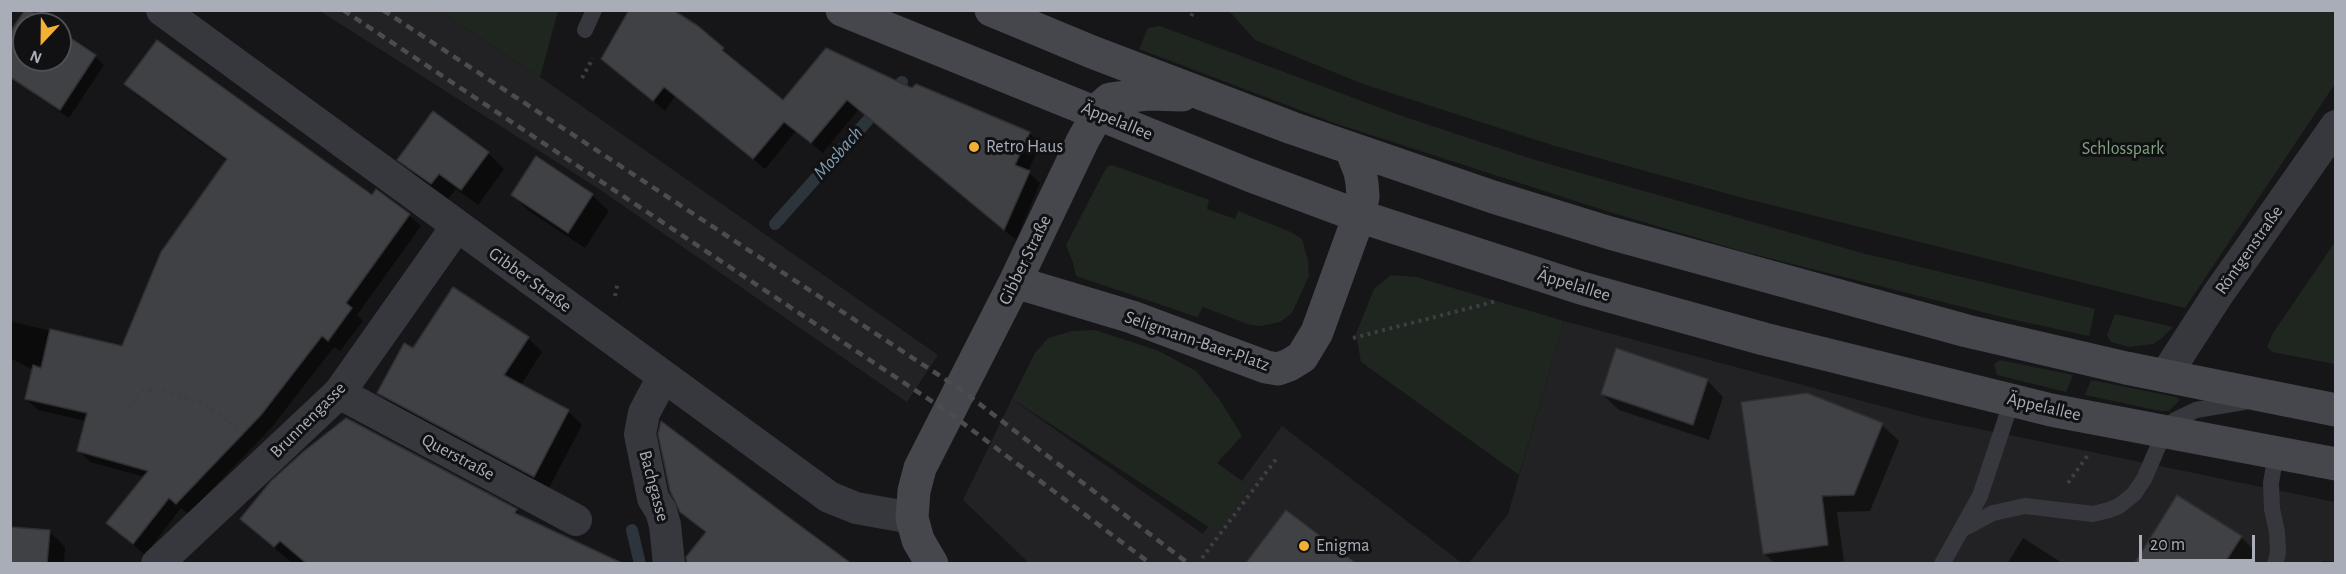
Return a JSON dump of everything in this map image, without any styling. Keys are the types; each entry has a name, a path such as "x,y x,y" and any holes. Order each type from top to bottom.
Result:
{"main road":[{"name":"Äppelallee","path":"842,10 1249,176 1359,216 1581,288 1718,326 2012,400 2164,432 2336,464"},
{"path":"991,10 1209,98 1493,197 1729,267 1967,331 2165,376 2336,410"},
{"name":"Gibber Straße","path":"932,564 918,540 912,518 914,491 920,468 1015,282 1097,113 1110,99 1125,96 1172,94 1209,98"},
{"name":"Seligmann-Baer-Platz","path":"1015,282 1132,317 1243,360 1278,369 1302,357 1317,332 1359,216 1363,197 1362,183 1351,149"}],"street":[{"name":"Gibber Straße","path":"162,10 829,496 856,508 912,518"},
{"name":"Röntgenstraße","path":"2165,376 2218,294 2336,126"},
{"name":"Brunnengasse","path":"157,564 339,393 457,226"},
{"name":"Bachgasse","path":"663,377 644,413 640,434 653,498 661,511 665,525 669,564"},
{"name":"Querstraße","path":"339,393 576,520"}],"lane":[{"path":"585,30 594,10"},
{"path":"1961,530 1993,513 2025,506 2093,514 2120,506 2134,494 2144,479 2164,432 2175,420 2196,410 2274,398"},
{"path":"1942,564 1980,496 2012,400"},
{"path":"2276,453 2271,483 2272,509 2277,532 2276,564"}],"path":[{"path":"1191,16 1195,10"},
{"path":"582,78 597,51"},
{"path":"613,302 618,282"},
{"path":"1351,338 1505,299"},
{"path":"129,409 141,390 165,390 201,403 221,415 269,459"},
{"path":"2050,508 2094,445"},
{"path":"1202,558 1277,458"}],"shaded area":[{"path":"320,11 439,11 540,77 938,355 907,402 599,189"},
{"path":"1564,321 1926,418 2335,502 2335,563 1468,564 1508,514"},
{"path":"1012,399 1203,534 1282,426 1462,563 1029,563 963,500"}],"green space":[{"path":"439,11 558,11 540,77"},
{"name":"Schlosspark","path":"1229,11 2335,11 2335,84 2185,308 1743,198 1555,146 1363,84 1255,40"},
{"path":"1160,26 1405,117 1535,160 1862,253 2095,309 2089,336 2006,318 1741,251 1606,211 1334,123 1139,49 1148,28"},
{"path":"1112,165 1209,200 1207,209 1235,219 1238,211 1291,232 1302,239 1308,261 1309,276 1292,313 1280,322 1261,326 1250,325 1203,307 1197,317 1076,276 1066,245 1104,172 1108,166"},
{"path":"2335,242 2335,364 2272,352 2267,347 2273,333"},
{"path":"1391,275 1416,277 1564,321 1519,475 1361,362 1356,334 1374,289"},
{"path":"2115,314 2173,327 2153,344 2129,347 2111,342 2107,335"},
{"path":"1095,330 1159,351 1196,371 1220,400 1242,436 1217,463 1249,486 1218,533 1012,399 1035,353 1048,338 1072,331"},
{"path":"2000,360 2073,375 2066,392 1997,375 1994,364"},
{"path":"2091,380 2176,397 2180,400 2169,411 2160,411 2085,395"}],"building":[{"path":"629,10 673,10 698,26 724,48 722,50 783,100 826,48 912,88 916,84 1030,132 1015,165 1030,171 1004,230 847,100 811,143 784,122 753,159 664,87 653,101 601,59"},
{"path":"12,29 12,72 72,72 72,39 96,55 60,110 10,77 10,32"},
{"path":"157,40 372,195 376,189 410,214 346,303 352,308 328,341 322,336 261,415 176,504 169,498 133,544 106,523 148,471 77,451 87,413 25,399 33,365 41,368 50,329 122,346 161,252 227,159 124,84"},
{"path":"433,111 489,152 461,190 439,174 431,184 397,160"},
{"path":"536,156 593,194 568,233 511,195"},
{"path":"453,287 529,337 504,375 569,410 534,477 377,393 404,343 413,348"},
{"path":"1616,348 1708,379 1693,425 1601,394"},
{"path":"1807,393 1883,423 1854,495 1822,496 1828,545 1763,554 1741,402"},
{"path":"346,418 517,509 515,513 624,564 307,564 280,541 274,547 240,519 271,481"},
{"path":"661,421 852,564 687,564 686,557 706,532 680,512 670,491 658,434"},
{"path":"2177,495 2242,536 2224,564 2134,564"},
{"path":"1286,510 1357,564 1245,564"},
{"path":"10,527 50,530 47,564 10,564"}],"waterway":[{"name":"Mosbach","path":"775,224 902,82"},
{"name":"Mosbach","path":"632,530 640,564"}],"railway":[{"path":"343,10 948,412 1151,564"},
{"path":"383,10 960,389 1189,564"}],"place":[{"name":"Retro Haus","path":"974,147"},
{"name":"Enigma","path":"1304,546"}]}
